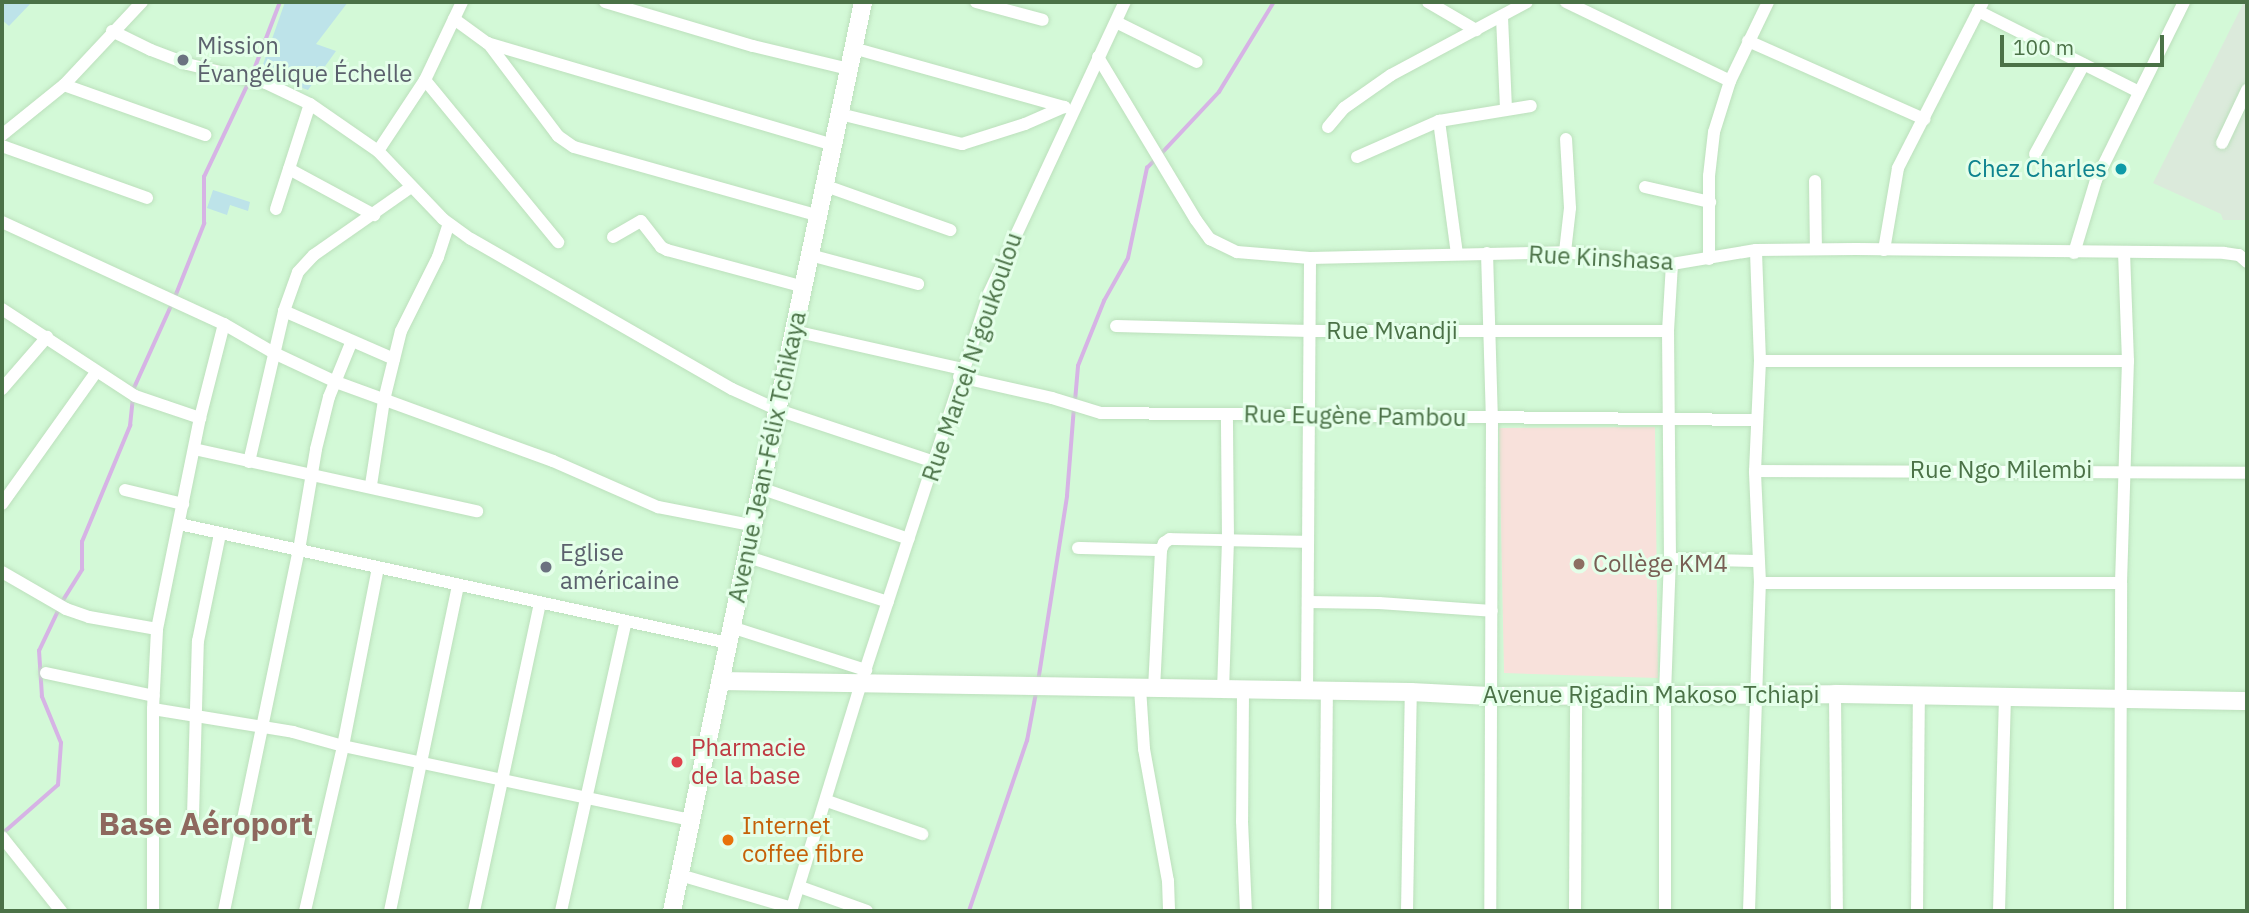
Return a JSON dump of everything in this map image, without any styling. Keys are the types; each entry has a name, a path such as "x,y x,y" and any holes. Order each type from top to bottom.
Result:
{"street":[{"path":"2,135 64,85 112,30 142,2"},
{"path":"378,151 425,80 462,2"},
{"path":"605,2 753,46 849,69"},
{"name":"Avenue Jean-Félix Tchikaya","path":"672,911 751,524 778,410 863,2"},
{"path":"976,2 1043,20"},
{"name":"Rue Marcel N'goukoulou","path":"792,910 960,373 1014,233 1069,109 1125,2"},
{"path":"1428,2 1476,30"},
{"path":"1328,127 1364,92 1527,2"},
{"path":"1566,2 1730,81"},
{"path":"1709,259 1714,132 1730,81 1766,5 1752,2"},
{"path":"2074,253 2096,180 2184,2"},
{"path":"1884,250 1895,178 1980,7 2139,92"},
{"path":"1502,18 1506,109"},
{"path":"454,19 487,43 558,136 574,147 819,216"},
{"path":"1116,22 1197,62"},
{"path":"112,30 150,51 187,64 266,83 310,104 378,151 450,224 569,297 732,389 778,410 934,462"},
{"path":"1748,41 1924,119"},
{"path":"487,43 834,145"},
{"path":"853,48 1069,109"},
{"name":"Rue Kinshasa","path":"1098,57 1210,239 1237,252 1310,258 1565,252 1672,264 1756,250 2224,253 2239,255 2247,262"},
{"path":"2035,154 2084,64"},
{"path":"425,80 558,242"},
{"path":"64,85 205,135"},
{"path":"2222,143 2247,90"},
{"path":"276,209 310,104"},
{"path":"1357,157 1439,121 1531,106"},
{"path":"840,114 962,144 1069,109"},
{"path":"1439,121 1457,254"},
{"path":"1565,252 1570,208 1566,139"},
{"path":"2,146 147,198"},
{"path":"289,169 374,215"},
{"path":"1815,181 1816,249"},
{"path":"826,186 950,230"},
{"path":"249,462 284,312 298,272 313,255 411,187"},
{"path":"1645,187 1710,202"},
{"path":"613,237 641,221 657,243 667,250 804,286"},
{"path":"2,222 224,324 274,353 336,382 553,461 658,507 751,524"},
{"path":"371,485 384,400 394,359 410,308 438,257 450,224"},
{"path":"1749,911 1754,694 1760,583 1755,471 1760,361 1756,250"},
{"path":"1487,253 1492,418 1490,911"},
{"path":"2120,911 2121,583 2128,361 2124,253"},
{"path":"810,255 918,284"},
{"path":"1307,691 1310,258"},
{"path":"1665,911 1665,694 1670,559 1668,331 1672,264"},
{"path":"2,309 135,396 200,418"},
{"path":"284,312 351,343 394,359"},
{"path":"153,911 153,709 157,629 200,418 224,324"},
{"name":"Rue Mvandji","path":"1116,326 1310,331 1668,331"},
{"name":"Rue Eugène Pambou","path":"794,331 960,373 1101,413 1309,412 1492,418 1756,420"},
{"path":"2,389 47,337"},
{"path":"224,911 299,550 319,433 351,343"},
{"path":"1760,361 2128,361"},
{"path":"2,503 96,372"},
{"path":"1223,691 1228,540 1227,414"},
{"path":"194,449 371,485 477,511"},
{"name":"Rue Ngo Milembi","path":"1755,471 2124,470 2247,473"},
{"path":"761,488 909,539"},
{"path":"125,490 183,504"},
{"path":"179,524 626,621 729,635 863,677"},
{"path":"193,816 198,642 220,534"},
{"path":"1170,911 1168,881 1144,749 1147,688 1161,550 1170,539 1308,542"},
{"path":"1078,548 1161,550"},
{"path":"745,556 888,602"},
{"path":"1670,559 1758,561"},
{"path":"305,911 343,746 378,568"},
{"path":"2,572 66,609 89,617 157,629"},
{"path":"1760,583 2121,583"},
{"path":"390,911 458,586"},
{"path":"1308,602 1349,601 1492,611"},
{"path":"474,911 540,603"},
{"path":"561,911 626,621"},
{"path":"46,673 154,696"},
{"name":"Avenue Rigadin Makoso Tchiapi","path":"720,681 863,677 1035,687 1411,692 1489,696 1835,694 2247,701"},
{"path":"1243,691 1242,821 1247,911"},
{"path":"1325,911 1327,692"},
{"path":"1407,911 1411,692"},
{"path":"1575,911 1576,694"},
{"path":"1835,694 1837,911"},
{"path":"1917,911 1919,695"},
{"path":"1999,911 2005,696"},
{"path":"153,709 262,727 691,820"},
{"path":"827,801 922,835"},
{"path":"2,837 61,911"},
{"path":"680,875 792,910"},
{"path":"800,887 867,911"}],"shaded area":[{"path":"2,2 2247,2 2247,911 2,911"},
{"path":"2,2 32,2 9,26 2,20"},
{"path":"285,2 348,2 316,44 336,51 308,90 260,73"},
{"path":"2244,2 2247,2 2247,220 2223,220 2221,214 2153,183"},
{"path":"213,190 250,202 248,211 230,205 227,215 207,208"},
{"name":"Collège KM4","path":"1655,427 1658,678 1504,673 1499,428"}],"waterway":[{"path":"252,75 280,2"},
{"path":"1161,154 1219,92 1274,2"},
{"path":"175,297 204,224 204,177 249,82"},
{"path":"1075,401 1078,366 1104,301 1128,258 1147,168 1156,159"},
{"path":"62,602 82,570 82,542 130,426 134,388 172,304"},
{"path":"1038,682 1067,496 1074,408"},
{"path":"2,834 58,785 61,743 42,697 39,651 59,609"},
{"path":"969,911 1027,741 1036,693"}],"place":[{"name":"Mission Évangélique Échelle","path":"183,60"},
{"name":"Chez Charles","path":"2121,169"},
{"name":"Collège KM4","path":"1579,564"},
{"name":"Eglise américaine","path":"546,567"},
{"name":"Pharmacie de la base","path":"677,762"},
{"name":"Internet coffee fibre","path":"728,840"}],"district":[{"name":"Base Aéroport","path":"206,823"}]}
